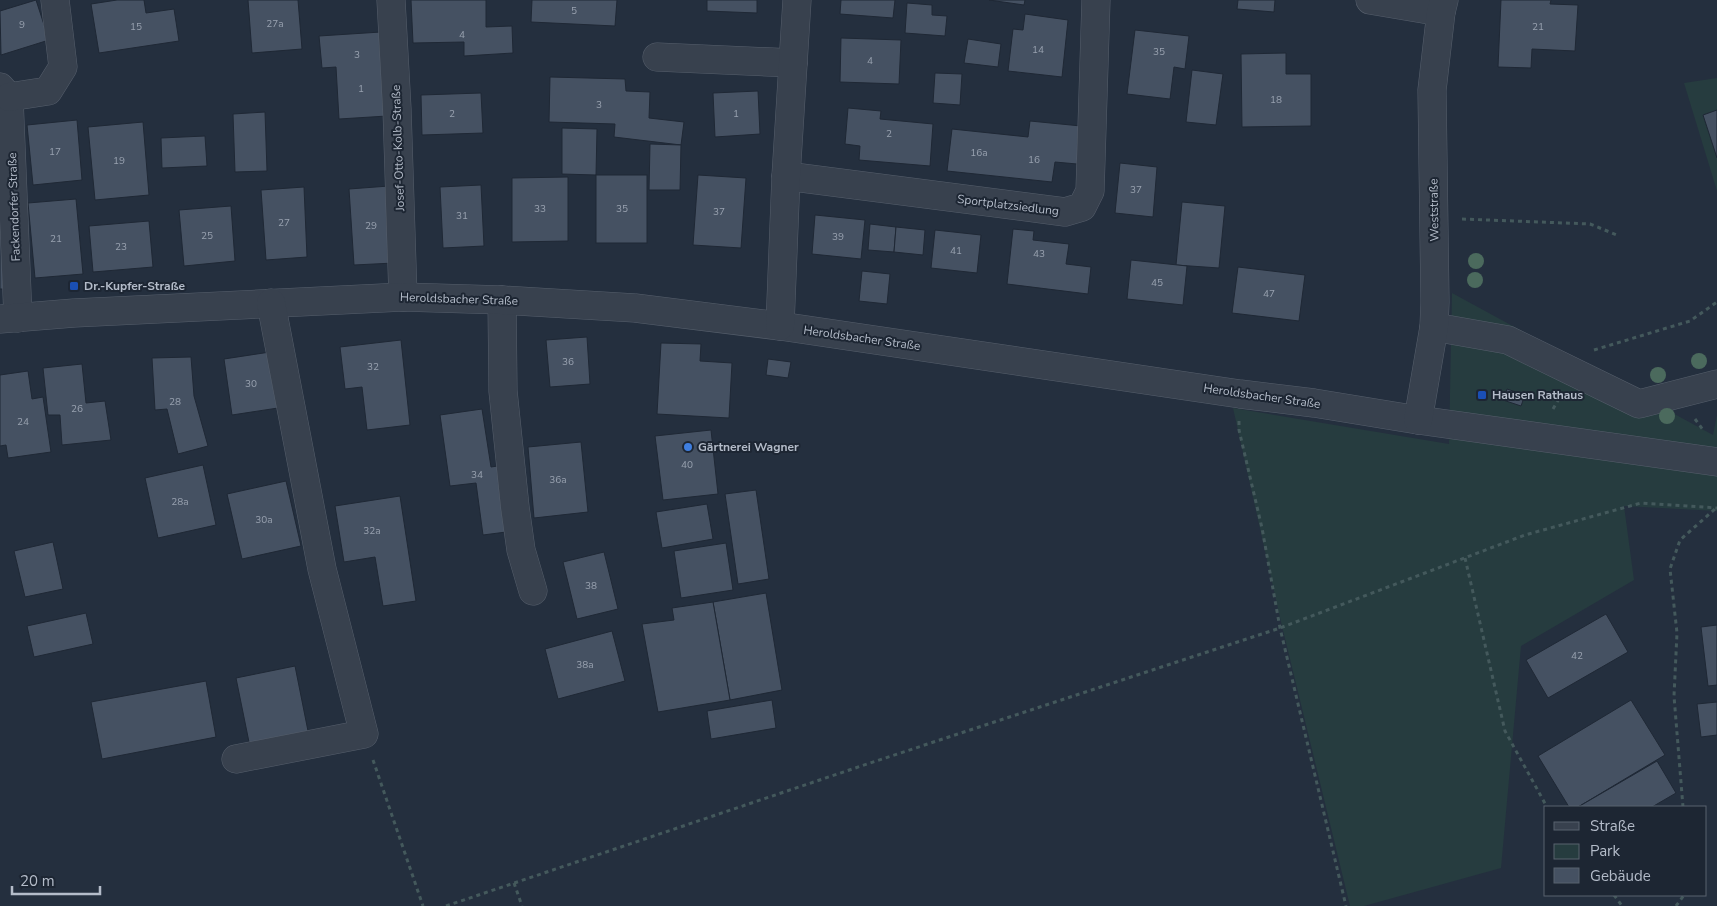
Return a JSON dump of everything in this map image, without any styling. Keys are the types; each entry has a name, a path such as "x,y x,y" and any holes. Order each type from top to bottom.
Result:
{"street":[{"name":"Fackendorfer Straße","path":"9,318 5,92 48,91 63,67 56,0"},
{"name":"Josef-Otto-Kolb-Straße","path":"391,0 397,109 403,297"},
{"path":"780,326 786,176 798,0"},
{"name":"Sportplatzsiedlung","path":"786,176 1065,212 1082,207 1090,191 1096,0"},
{"path":"1370,0 1443,6"},
{"name":"Weststraße","path":"1418,420 1434,326 1432,90 1443,6"},
{"path":"658,57 793,63"},
{"name":"Heroldsbacher Straße","path":"9,318 403,297 502,300 635,308 780,326 1716,462"},
{"path":"502,300 503,391 513,488 521,550 534,591"},
{"path":"236,759 364,734 322,569 271,303"},
{"path":"1434,326 1508,340 1639,404 1709,385"}],"path":[{"path":"1434,218 1590,224 1617,235"},
{"path":"1590,351 1690,321 1717,302"},
{"path":"1539,436 1573,372"},
{"path":"1240,394 1239,430 1262,528 1280,628 1346,906"},
{"path":"1668,396 1699,423 1709,441 1716,462"},
{"path":"446,906 1280,628 1525,535 1642,504 1716,508"},
{"path":"1683,806 1674,696 1677,633 1670,569 1680,540 1716,508"},
{"path":"1465,558 1505,731 1546,806"},
{"path":"364,734 423,906"},
{"path":"514,883 522,906"}],"green space":[{"path":"1717,78 1717,191 1684,83"},
{"path":"1452,293 1713,435 1717,415 1717,511 1624,506 1634,580 1521,646 1501,868 1364,906 1350,906 1281,622 1233,408 1449,444"}],"building":[{"path":"36,0 49,40 1,55 0,11"},
{"path":"117,0 144,0 146,13 174,9 179,41 99,53 91,4"},
{"path":"248,0 298,0 302,49 252,53"},
{"path":"411,0 486,0 486,27 512,26 513,53 464,56 464,42 413,43"},
{"path":"532,0 617,0 615,26 531,22"},
{"path":"707,0 757,0 757,13 707,11"},
{"path":"841,0 895,0 893,18 840,14"},
{"path":"989,0 1025,0 1024,5"},
{"path":"1238,0 1275,0 1274,12 1237,9"},
{"path":"1501,0 1551,0 1550,4 1578,5 1575,51 1532,49 1531,68 1498,67"},
{"path":"907,3 932,5 932,15 947,16 945,36 905,33"},
{"path":"1025,14 1068,20 1062,77 1008,71 1013,29 1023,30"},
{"path":"1135,30 1189,36 1185,69 1174,67 1170,99 1127,94"},
{"path":"381,32 387,116 339,119 336,67 322,68 319,36"},
{"path":"841,38 901,40 899,84 840,82"},
{"path":"968,39 1001,44 998,67 964,63"},
{"path":"1286,53 1286,74 1311,74 1311,126 1242,127 1241,54"},
{"path":"1192,70 1223,74 1216,125 1186,122"},
{"path":"935,73 962,74 960,105 933,103"},
{"path":"550,77 625,79 626,91 650,92 649,118 684,122 681,145 614,137 615,124 549,122"},
{"path":"758,91 760,134 715,137 713,93"},
{"path":"481,93 483,133 422,135 421,95"},
{"path":"848,108 881,111 880,119 933,124 930,166 859,160 860,146 845,144"},
{"path":"1717,110 1717,158 1703,115"},
{"path":"265,112 267,171 235,172 233,114"},
{"path":"77,120 82,180 33,185 27,125"},
{"path":"1030,121 1081,126 1077,164 1055,162 1052,182 947,171 952,129 1028,137"},
{"path":"143,122 149,195 95,200 88,127"},
{"path":"562,128 597,129 596,175 562,174"},
{"path":"205,136 207,166 162,168 161,138"},
{"path":"650,144 681,145 680,190 649,190"},
{"path":"1120,163 1157,167 1153,217 1115,213"},
{"path":"596,175 647,175 647,243 596,243"},
{"path":"698,175 746,178 741,248 693,245"},
{"path":"568,177 568,241 512,242 512,178"},
{"path":"481,185 484,246 443,248 440,187"},
{"path":"389,186 394,263 354,265 349,189"},
{"path":"304,187 307,257 266,260 261,190"},
{"path":"76,199 83,274 35,278 28,203"},
{"path":"1182,202 1225,206 1219,268 1176,265"},
{"path":"0,206 4,289 0,289"},
{"path":"231,206 235,261 184,266 179,210"},
{"path":"815,215 865,220 861,259 812,254"},
{"path":"149,221 153,267 93,272 89,226"},
{"path":"870,224 896,227 894,252 868,250"},
{"path":"896,227 925,230 923,255 894,252"},
{"path":"1013,229 1034,231 1033,240 1069,244 1066,264 1091,267 1088,294 1007,284"},
{"path":"935,230 981,235 977,273 931,268"},
{"path":"1131,260 1187,266 1183,305 1127,299"},
{"path":"1238,267 1305,275 1299,321 1232,313"},
{"path":"862,271 890,274 887,304 859,301"},
{"path":"587,337 590,384 550,387 546,340"},
{"path":"401,340 410,425 367,430 362,387 345,389 340,347"},
{"path":"661,343 701,344 700,361 732,363 729,418 657,414"},
{"path":"270,352 278,408 232,415 224,359"},
{"path":"191,357 194,396 208,446 178,454 167,409 155,410 152,358"},
{"path":"768,359 791,362 788,378 766,375"},
{"path":"82,364 86,403 105,401 111,440 62,445 60,415 48,415 43,368"},
{"path":"28,371 32,399 43,397 51,452 8,458 6,445 0,446 0,375"},
{"path":"1507,389 1525,395 1521,406 1503,400"},
{"path":"482,409 491,467 504,465 514,531 483,535 476,483 450,486 440,415"},
{"path":"711,430 718,494 663,500 655,436"},
{"path":"581,442 588,512 534,518 528,447"},
{"path":"203,465 216,525 158,538 145,478"},
{"path":"286,481 301,546 242,559 227,494"},
{"path":"756,490 769,579 738,584 725,494"},
{"path":"400,496 416,601 383,606 375,557 344,562 335,506"},
{"path":"707,504 713,539 662,548 656,512"},
{"path":"53,542 63,589 25,597 14,551"},
{"path":"726,543 733,590 681,598 674,551"},
{"path":"604,552 618,609 577,619 563,562"},
{"path":"766,593 782,690 730,700 713,602"},
{"path":"713,602 730,700 658,712 642,624 674,620 672,608"},
{"path":"86,613 93,644 34,657 27,626"},
{"path":"1606,614 1628,652 1548,698 1526,660"},
{"path":"1717,625 1717,685 1708,686 1701,627"},
{"path":"612,631 625,681 558,699 545,649"},
{"path":"295,666 309,736 250,747 236,678"},
{"path":"206,681 216,737 102,759 91,702"},
{"path":"772,700 776,728 711,739 707,711"},
{"path":"1631,700 1665,755 1580,806 1568,806 1538,756"},
{"path":"1717,702 1717,735 1701,737 1697,704"},
{"path":"1657,761 1676,793 1654,806 1580,806"}],"place":[{"name":"Dr.-Kupfer-Straße","path":"74,286"},
{"name":"Hausen Rathaus","path":"1482,395"},
{"name":"Gärtnerei Wagner","path":"688,447"}]}
